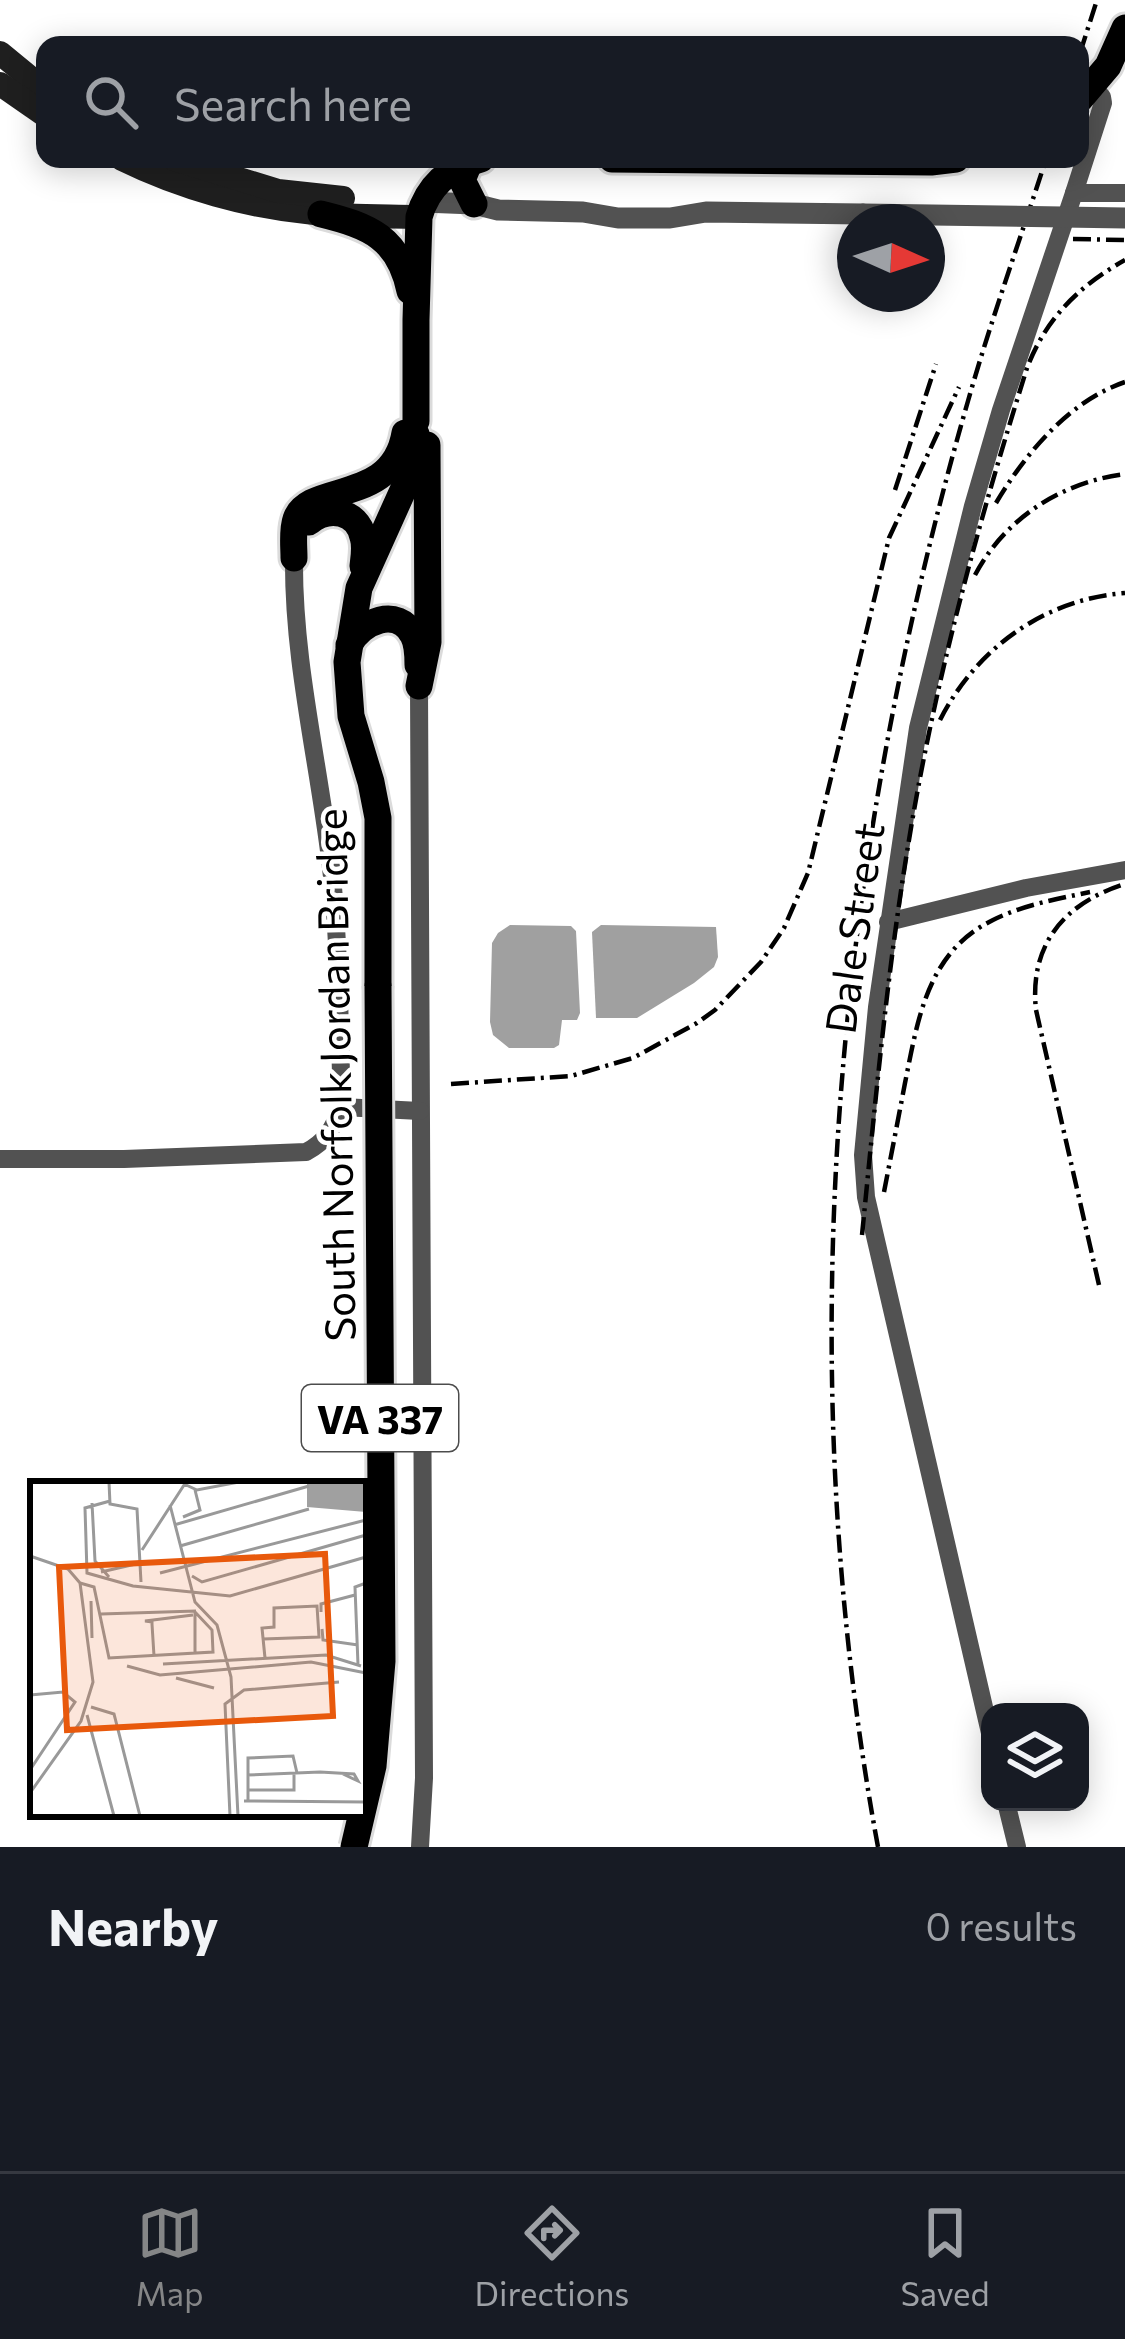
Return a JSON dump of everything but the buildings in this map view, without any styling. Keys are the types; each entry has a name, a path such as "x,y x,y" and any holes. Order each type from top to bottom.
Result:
{"main road":[{"path":"1089,88 1108,66 1125,28"},
{"path":"0,53 36,83"},
{"path":"0,84 36,109"},
{"path":"141,168 239,200 364,226 390,246 406,273 416,320"},
{"path":"203,168 278,191 421,209"},
{"path":"419,686 428,642 416,427 421,209 443,177 461,168"},
{"path":"469,168 463,185 486,207"},
{"path":"321,214 421,209"},
{"path":"294,558 300,511 314,501 367,484 388,469 416,427"},
{"name":"VA 337","path":"348,655 359,588 410,469 416,427"},
{"path":"343,494 367,496 395,509"},
{"path":"294,558 310,520 323,512 343,514 358,524 364,538 359,588"},
{"path":"348,655 357,631 370,622 402,623 417,646 419,686"},
{"name":"South Norfolk Jordan Bridge","path":"348,655 351,716 378,818 382,1661 374,1766 366,1798"},
{"name":"South Norfolk Jordan Bridge","path":"354,1847 361,1817"}],"street":[{"name":"Dale Street","path":"1089,93 1102,98 1103,104 1089,147"},
{"name":"Dale Street","path":"983,1703 862,1174 877,1007 918,728 1000,410 1082,168"},
{"path":"1074,193 1125,194"},
{"path":"421,209 476,214 486,207 618,218 706,212 1125,218"},
{"path":"0,1160 306,1152 331,1134 342,1107 337,945 330,861 304,695 294,558"},
{"path":"419,686 424,1391 420,1847"},
{"path":"888,922 1026,888 1125,870"},
{"path":"342,1107 420,1111"},
{"path":"1008,1811 1016,1847"}],"shaded area":[{"path":"510,925 571,926 576,931 580,1013 577,1020 562,1020 559,1045 554,1048 509,1048 493,1035 492,943"},
{"path":"601,925 716,927 718,957 714,967 694,983 637,1018 596,1018 592,932"}],"railway":[{"path":"1085,36 1097,0"},
{"path":"878,1847 851,1666 836,1484 832,1301 839,1119 857,937 884,757 922,578 977,371 1043,168"},
{"path":"1073,239 1125,240"},
{"path":"862,1235 908,846 944,665 975,545 1035,350 1066,305 1125,260"},
{"path":"895,490 936,364"},
{"path":"996,503 1050,431 1085,402 1125,382"},
{"path":"451,1084 571,1076 633,1058 715,1010 761,962 784,928 808,873 889,538 959,387"},
{"path":"975,575 1002,536 1038,506 1079,485 1125,474"},
{"path":"940,720 973,671 1016,632 1067,605 1125,593"},
{"path":"1099,1285 1036,1010 1035,987 1045,947 1068,915 1125,884"},
{"path":"884,1192 921,1012 953,950 993,920 1028,906 1090,892"}]}
